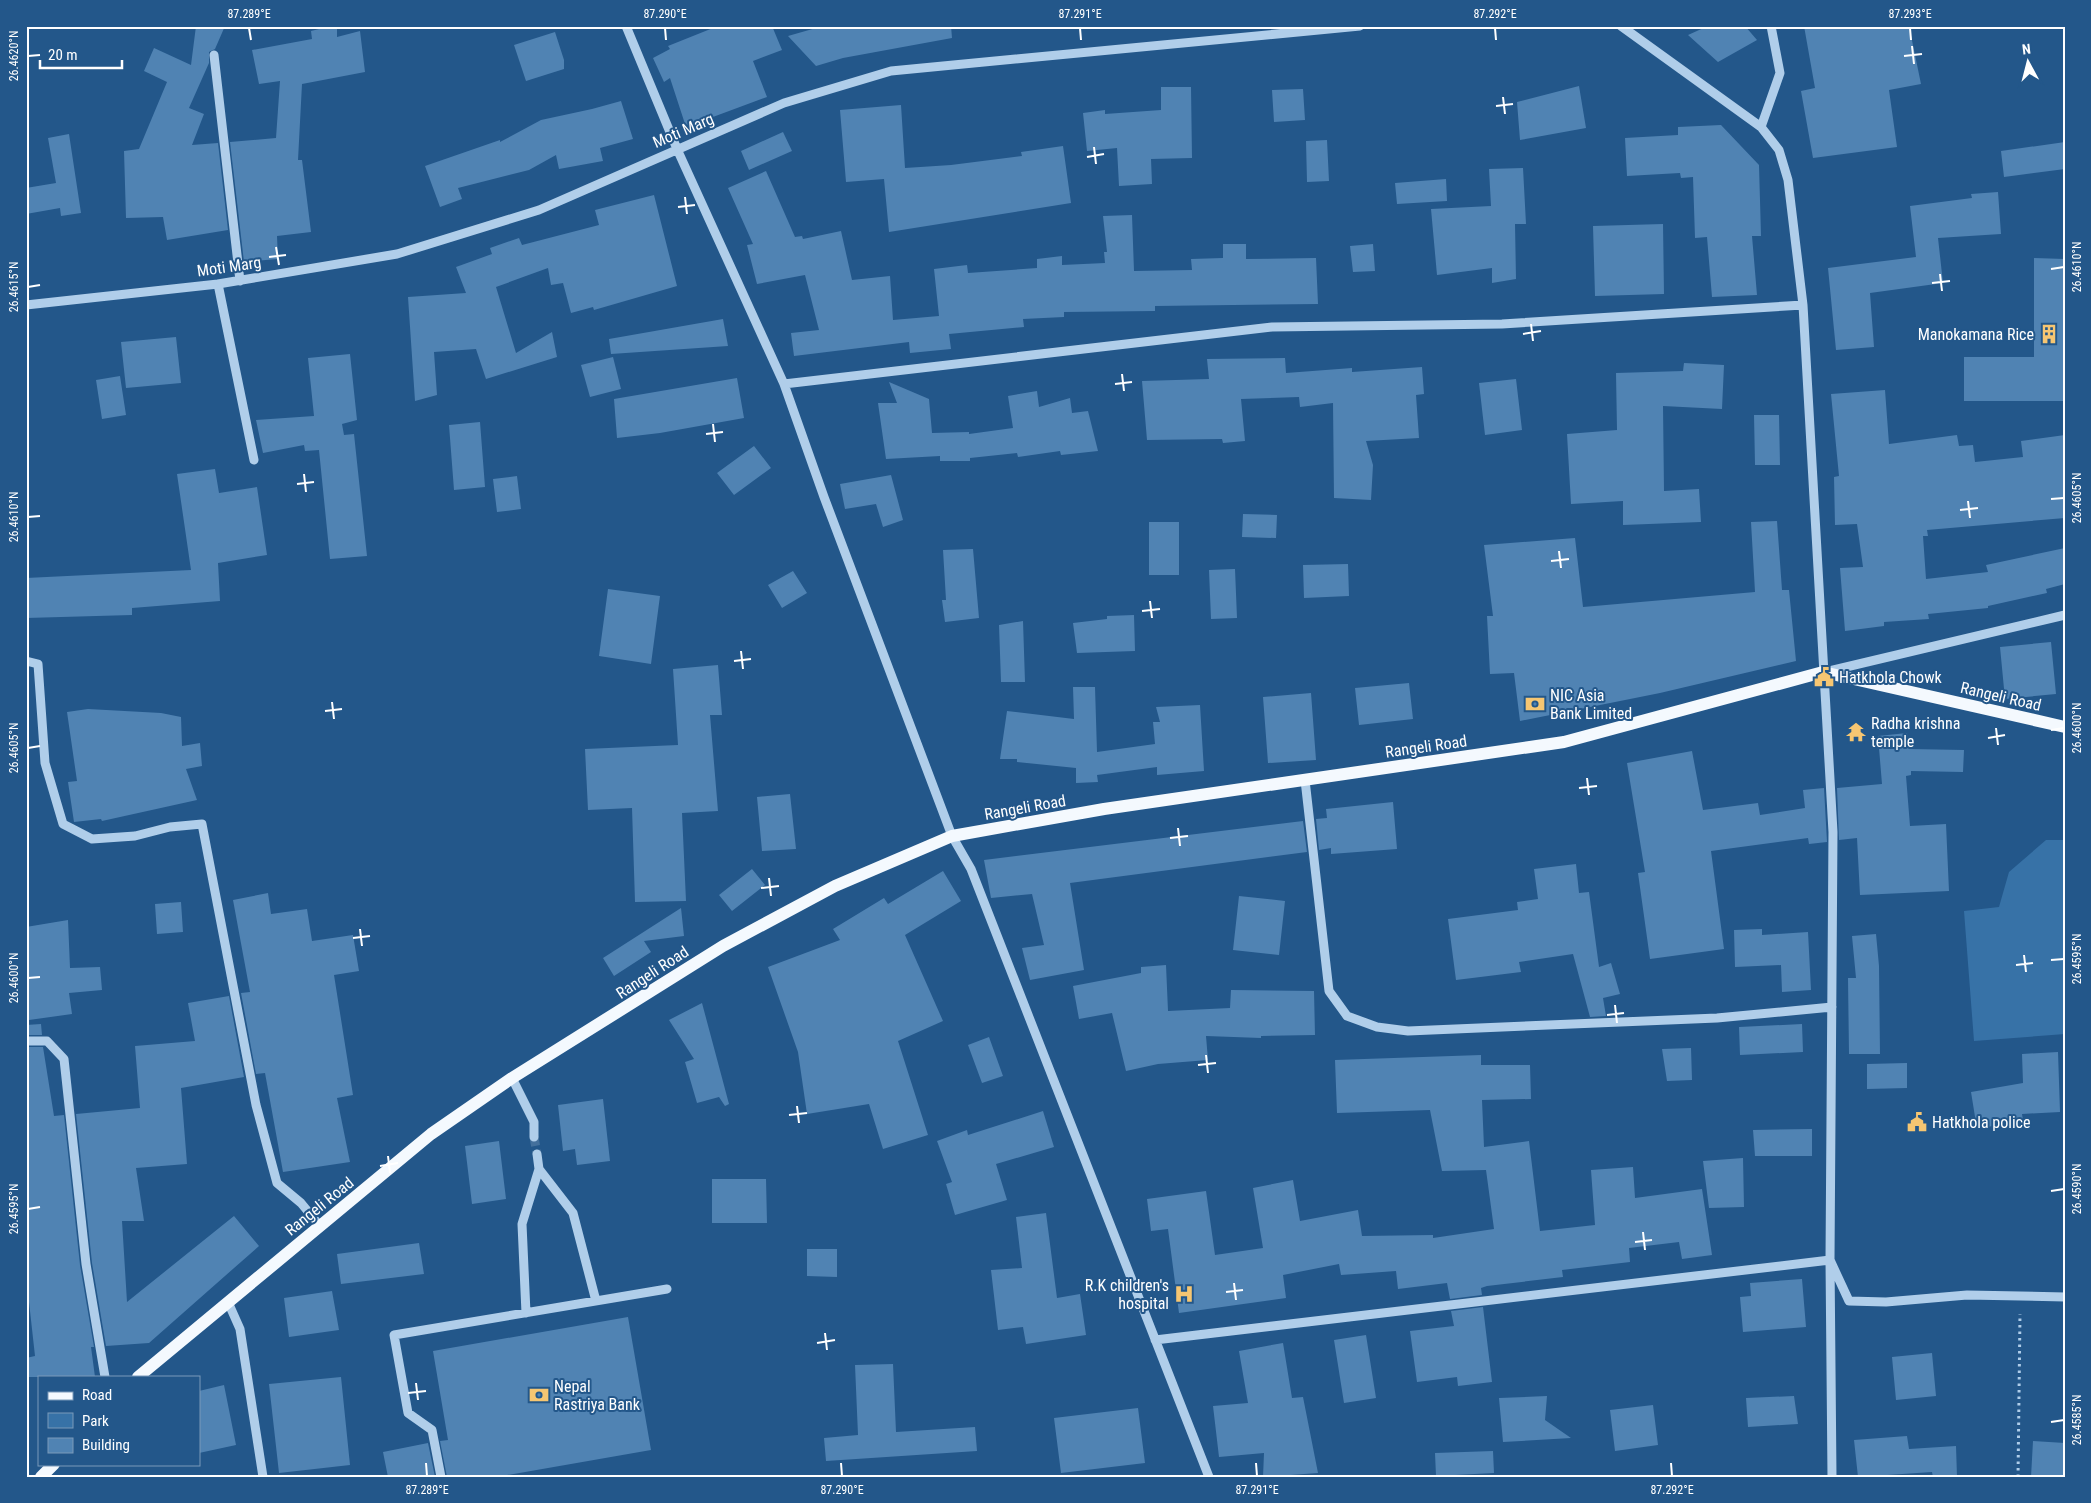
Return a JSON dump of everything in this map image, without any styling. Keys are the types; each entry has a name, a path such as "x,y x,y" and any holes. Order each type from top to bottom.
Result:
{"main road":[{"name":"Rangeli Road","path":"139,1376 432,1134 512,1078 722,946 835,886 952,836 1104,809 1564,742 1823,672 2065,727"},
{"path":"41,1477 52,1466"}],"street":[{"path":"626,26 677,149 784,384 827,506 952,836 971,868 1209,1477"},
{"name":"Moti Marg","path":"26,304 218,284 397,254 539,210 784,103 892,71 1360,26"},
{"path":"1621,26 1761,127 1779,150 1788,180 1803,305 1833,832 1830,1260 1832,1477"},
{"path":"1761,127 1780,73 1771,26"},
{"path":"214,55 240,281"},
{"path":"218,284 254,460"},
{"path":"784,384 1272,326 1502,324 1803,305"},
{"path":"1823,672 2065,615"},
{"path":"26,661 38,664 45,763 63,824 92,839 135,836 170,827 202,824 256,1105 277,1183 301,1203 320,1226"},
{"path":"1305,780 1329,991 1347,1016 1377,1027 1408,1031 1717,1018 1832,1007"},
{"path":"26,1041 47,1041 64,1059 86,1264 105,1376"},
{"path":"512,1078 534,1122 534,1136"},
{"path":"526,1313 522,1224 539,1169 537,1154"},
{"path":"539,1169 573,1213 596,1301"},
{"path":"1155,1340 1830,1260"},
{"path":"1830,1260 1849,1301 1886,1302 1967,1295 2065,1297"},
{"path":"441,1477 432,1430 408,1413 394,1335 667,1290"},
{"path":"228,1302 240,1329 263,1477"}],"path":[{"path":"2018,1477 2020,1296"}],"green space":[{"path":"2046,840 2065,840 2065,1034 1974,1041 1964,911 1999,907 2009,872"}],"building":[{"path":"196,26 225,26 215,49 209,52 209,63 189,108 204,114 192,145 218,143 228,230 167,240 163,217 126,218 124,151 139,149 167,82 144,71 154,48 191,65"},
{"path":"337,26 337,37 360,31 365,72 302,84 298,160 302,160 311,232 277,236 278,259 244,262 230,142 276,138 280,81 259,84 252,50 312,39 311,31"},
{"path":"718,26 772,26 782,50 753,61 767,97 686,127 670,78 664,82 653,58 670,49 668,46"},
{"path":"823,26 951,26 952,38 843,58 816,66 788,36"},
{"path":"1708,26 1745,26 1757,40 1718,62 1688,35"},
{"path":"1804,26 1909,26 1921,84 1889,90 1897,147 1813,158 1801,91 1815,88"},
{"path":"555,32 564,60 564,69 526,81 514,45"},
{"path":"1579,86 1586,128 1520,140 1517,102"},
{"path":"1161,87 1191,87 1192,158 1151,159 1152,184 1119,186 1117,148 1087,151 1083,113 1105,110 1105,114 1161,110"},
{"path":"1303,89 1305,120 1274,122 1272,90"},
{"path":"621,101 633,139 600,148 603,161 559,169 556,155 529,170 458,188 462,199 440,207 425,166 500,140 500,142 541,120"},
{"path":"901,105 905,168 951,165 1022,156 1021,152 1063,146 1071,203 889,232 884,179 846,182 840,110"},
{"path":"1721,125 1759,165 1761,236 1752,236 1757,295 1712,297 1707,237 1695,238 1693,177 1681,178 1680,173 1627,176 1625,138 1678,135 1678,127"},
{"path":"783,132 792,151 749,170 741,151"},
{"path":"69,134 81,213 61,216 60,208 26,214 26,188 56,183 48,138"},
{"path":"1327,140 1329,181 1307,182 1306,141"},
{"path":"2065,142 2065,169 2004,177 2001,151"},
{"path":"1523,168 1526,224 1515,224 1516,279 1492,283 1492,268 1437,275 1431,209 1491,206 1489,169"},
{"path":"766,171 795,237 802,236 803,239 841,231 852,280 890,276 893,320 939,316 934,269 967,265 968,273 1037,268 1037,259 1062,256 1062,265 1105,263 1104,252 1107,252 1103,216 1132,215 1134,271 1192,270 1191,259 1223,258 1223,244 1246,244 1246,259 1316,258 1318,304 1155,306 1155,311 1064,312 1064,317 1023,319 1024,327 949,334 951,349 910,353 909,342 794,356 791,333 819,330 805,275 757,284 747,245 753,244 728,188"},
{"path":"1446,179 1447,201 1397,204 1395,183"},
{"path":"1998,192 2001,234 1938,238 1943,283 1870,293 1874,347 1836,350 1828,268 1916,257 1910,206 1972,198 1971,194"},
{"path":"654,195 677,286 594,310 593,307 571,313 563,283 551,285 548,268 496,287 516,353 552,332 557,357 486,379 476,349 434,352 437,395 415,401 408,297 466,293 456,267 492,254 490,248 519,238 522,245 599,225 595,210"},
{"path":"1663,224 1664,294 1595,296 1593,226"},
{"path":"1373,244 1375,271 1353,272 1350,246"},
{"path":"2034,258 2065,259 2065,401 1964,401 1964,357 2034,357"},
{"path":"723,319 728,346 611,354 609,339"},
{"path":"176,337 181,383 126,388 121,342"},
{"path":"350,354 357,420 342,424 344,435 354,434 367,556 330,559 319,450 305,451 304,445 263,453 256,420 314,416 308,358"},
{"path":"613,357 621,389 590,397 581,365"},
{"path":"1285,358 1286,373 1352,368 1352,372 1422,367 1424,394 1416,395 1419,438 1366,441 1373,465 1371,500 1334,498 1333,403 1300,407 1299,397 1241,399 1245,441 1223,443 1222,439 1147,440 1142,381 1209,379 1207,359"},
{"path":"1684,363 1724,365 1722,409 1663,406 1664,491 1699,489 1701,522 1623,525 1623,501 1571,504 1567,434 1617,430 1616,373 1683,371"},
{"path":"120,376 126,415 102,419 96,380"},
{"path":"737,378 744,418 660,433 617,438 614,399"},
{"path":"1516,379 1522,430 1485,435 1479,383"},
{"path":"889,382 929,399 932,433 969,432 969,434 1013,428 1008,396 1037,391 1039,407 1070,398 1072,413 1088,411 1098,451 1061,455 1060,451 1018,457 1017,453 970,458 970,461 940,461 940,456 886,459 878,403 897,403"},
{"path":"1885,390 1889,444 1957,435 1959,446 1973,445 1975,462 2023,457 2021,441 2065,435 2065,518 1927,530 1928,536 1923,536 1926,579 1988,572 1986,565 2065,548 2065,584 2046,589 2047,593 1988,606 1988,608 1928,614 1929,619 1884,622 1884,626 1845,631 1840,568 1863,567 1857,524 1835,525 1834,477 1839,476 1831,394"},
{"path":"1754,415 1779,415 1780,465 1755,465"},
{"path":"480,422 485,487 454,490 449,425"},
{"path":"754,446 771,468 734,495 717,473"},
{"path":"215,469 219,493 257,487 267,555 218,563 220,601 132,608 132,615 26,618 26,578 191,570 177,474"},
{"path":"891,475 903,520 883,527 876,504 845,509 840,484"},
{"path":"517,476 521,509 497,512 493,479"},
{"path":"1243,514 1277,515 1276,538 1242,537"},
{"path":"1777,521 1782,590 1789,590 1796,661 1660,693 1520,721 1514,673 1490,674 1487,616 1493,616 1484,545 1575,538 1583,607 1755,592 1751,522"},
{"path":"1149,522 1179,522 1179,575 1149,575"},
{"path":"973,549 979,618 945,622 942,600 946,600 943,550"},
{"path":"1348,564 1349,596 1304,598 1303,565"},
{"path":"1235,569 1237,618 1211,619 1209,570"},
{"path":"793,571 807,593 782,608 768,585"},
{"path":"608,589 660,596 651,664 599,656"},
{"path":"1134,615 1135,651 1077,653 1073,623 1107,619 1107,616"},
{"path":"1023,621 1025,682 1001,682 999,625"},
{"path":"2051,642 2056,694 2005,699 2000,647"},
{"path":"718,665 722,715 710,715 718,811 682,813 686,901 635,902 632,808 588,810 585,749 678,745 673,669"},
{"path":"1409,683 1413,719 1359,725 1355,688"},
{"path":"1073,687 1095,687 1097,752 1155,744 1153,722 1160,722 1156,707 1200,705 1204,771 1157,775 1157,767 1097,775 1098,782 1076,783 1076,768 1017,762 1017,759 1000,759 1007,711 1074,719"},
{"path":"1311,693 1316,760 1268,763 1263,697"},
{"path":"88,709 161,713 181,717 182,746 200,743 202,766 186,769 197,800 102,821 101,819 74,822 68,782 77,781 67,712"},
{"path":"1907,733 1909,749 1964,750 1963,772 1911,771 1911,775 1906,776 1910,826 1946,824 1949,891 1860,895 1857,838 1839,840 1837,788 1882,784 1878,736"},
{"path":"1692,751 1703,810 1758,803 1760,815 1805,808 1803,790 1824,788 1827,842 1809,844 1808,838 1711,851 1724,949 1650,959 1638,873 1645,872 1627,763"},
{"path":"790,794 796,849 762,851 757,797"},
{"path":"1393,802 1397,849 1331,854 1331,848 1319,850 1316,819 1327,818 1326,809"},
{"path":"1303,821 1307,852 1070,883 1084,970 1030,980 1022,948 1044,945 1032,894 991,898 984,860"},
{"path":"1576,864 1579,893 1589,892 1599,967 1611,963 1620,994 1603,998 1606,1016 1590,1017 1573,954 1519,962 1521,972 1456,980 1448,919 1518,910 1517,902 1538,899 1534,869"},
{"path":"752,869 765,885 732,911 719,895"},
{"path":"943,871 961,901 905,935 943,1021 898,1041 928,1135 883,1149 869,1104 807,1114 798,1052 768,967 840,940 833,929 884,898 888,904"},
{"path":"268,893 271,914 307,909 312,941 353,935 359,971 334,975 353,1095 337,1098 350,1162 283,1172 265,1073 256,1074 241,993 250,992 233,900"},
{"path":"1239,896 1285,901 1279,955 1233,950"},
{"path":"181,902 183,932 157,934 155,904"},
{"path":"681,908 684,936 644,941 651,952 614,976 603,958"},
{"path":"68,920 70,968 100,967 102,990 69,993 72,1014 29,1020 26,1001 26,927"},
{"path":"1762,929 1762,935 1808,932 1811,990 1782,992 1781,965 1735,967 1734,930"},
{"path":"1876,934 1879,966 1880,1054 1849,1054 1848,978 1856,978 1852,936"},
{"path":"1166,965 1168,1011 1230,1008 1231,990 1314,991 1315,1035 1261,1036 1261,1038 1206,1036 1208,1060 1158,1064 1126,1071 1112,1013 1079,1019 1073,986 1141,973 1141,967"},
{"path":"229,996 244,1077 181,1088 187,1164 136,1168 144,1221 122,1221 127,1302 234,1216 259,1246 149,1343 106,1346 92,1263 76,1114 140,1108 135,1046 195,1041 188,1003"},
{"path":"702,1003 729,1104 725,1106 719,1097 697,1103 685,1062 694,1059 669,1020"},
{"path":"41,1024 42,1035 26,1035 26,1025"},
{"path":"1802,1024 1803,1052 1740,1055 1739,1027"},
{"path":"989,1037 1003,1076 982,1083 968,1045"},
{"path":"26,1047 43,1047 54,1116 64,1115 80,1265 94,1347 91,1347 95,1376 26,1377 26,1358 35,1356 29,1302 26,1302"},
{"path":"1691,1048 1692,1080 1667,1081 1662,1049"},
{"path":"2058,1052 2060,1112 2022,1114 2023,1120 1977,1129 1971,1092 2023,1083 2022,1054"},
{"path":"1481,1055 1481,1065 1530,1065 1531,1099 1482,1100 1484,1147 1529,1141 1540,1231 1595,1225 1591,1170 1633,1167 1635,1198 1702,1189 1712,1255 1682,1259 1679,1242 1629,1248 1630,1262 1562,1270 1563,1277 1487,1286 1481,1288 1482,1295 1450,1299 1447,1283 1398,1289 1396,1271 1341,1275 1339,1264 1283,1275 1286,1298 1179,1313 1168,1229 1151,1231 1147,1199 1206,1191 1215,1255 1263,1248 1253,1188 1293,1180 1300,1221 1358,1210 1362,1236 1433,1235 1433,1238 1494,1229 1486,1170 1442,1171 1430,1110 1337,1113 1335,1060"},
{"path":"1907,1063 1907,1088 1867,1089 1867,1064"},
{"path":"603,1099 610,1161 577,1165 575,1149 563,1151 558,1105"},
{"path":"1043,1111 1054,1147 996,1164 1007,1200 955,1215 946,1184 952,1182 937,1141 967,1130 968,1135"},
{"path":"1812,1129 1812,1156 1755,1156 1753,1130"},
{"path":"499,1141 506,1199 472,1204 465,1146"},
{"path":"1743,1158 1744,1207 1709,1208 1703,1161"},
{"path":"712,1179 766,1179 767,1223 712,1223"},
{"path":"1046,1213 1057,1298 1080,1294 1086,1335 1026,1344 1023,1327 998,1330 991,1270 1022,1268 1016,1217"},
{"path":"419,1243 424,1274 341,1284 337,1254"},
{"path":"807,1249 837,1249 837,1277 807,1276"},
{"path":"1802,1279 1806,1327 1743,1332 1740,1297 1751,1296 1750,1283"},
{"path":"332,1291 339,1330 289,1337 284,1298"},
{"path":"1483,1307 1492,1382 1458,1386 1457,1377 1417,1382 1410,1331 1454,1326 1451,1311"},
{"path":"628,1317 651,1450 496,1477 447,1477 440,1441 448,1440 433,1351"},
{"path":"1366,1335 1376,1398 1344,1403 1334,1340"},
{"path":"1283,1343 1292,1398 1303,1397 1318,1473 1263,1477 1264,1453 1219,1457 1213,1406 1248,1403 1239,1351"},
{"path":"1932,1353 1936,1396 1896,1400 1892,1357"},
{"path":"893,1364 896,1432 975,1427 977,1451 826,1461 824,1438 858,1435 855,1365"},
{"path":"341,1377 350,1465 279,1473 269,1384"},
{"path":"224,1385 236,1445 200,1453 200,1391"},
{"path":"1547,1396 1545,1420 1571,1438 1503,1442 1499,1398"},
{"path":"1794,1396 1798,1424 1748,1427 1746,1398"},
{"path":"1653,1405 1658,1445 1615,1451 1610,1410"},
{"path":"1138,1408 1145,1463 1061,1473 1054,1418"},
{"path":"1907,1436 1909,1449 1956,1446 1957,1477 1933,1477 1932,1472 1858,1477 1854,1440"},
{"path":"2033,1441 2065,1443 2064,1477 2031,1477"},
{"path":"428,1443 435,1477 388,1477 383,1452"},
{"path":"1493,1451 1494,1473 1436,1476 1435,1453"}],"tunnel":[{"path":"534,1137 537,1154"}],"place":[{"name":"Manokamana Rice","path":"2049,334"},
{"name":"Hatkhola Chowk","path":"1824,677"},
{"name":"NIC Asia Bank Limited","path":"1535,704"},
{"name":"Radha krishna temple","path":"1856,732"},
{"name":"Hatkhola police","path":"1917,1122"},
{"name":"R.K children's hospital","path":"1184,1294"},
{"name":"Nepal Rastriya Bank","path":"539,1395"}]}
